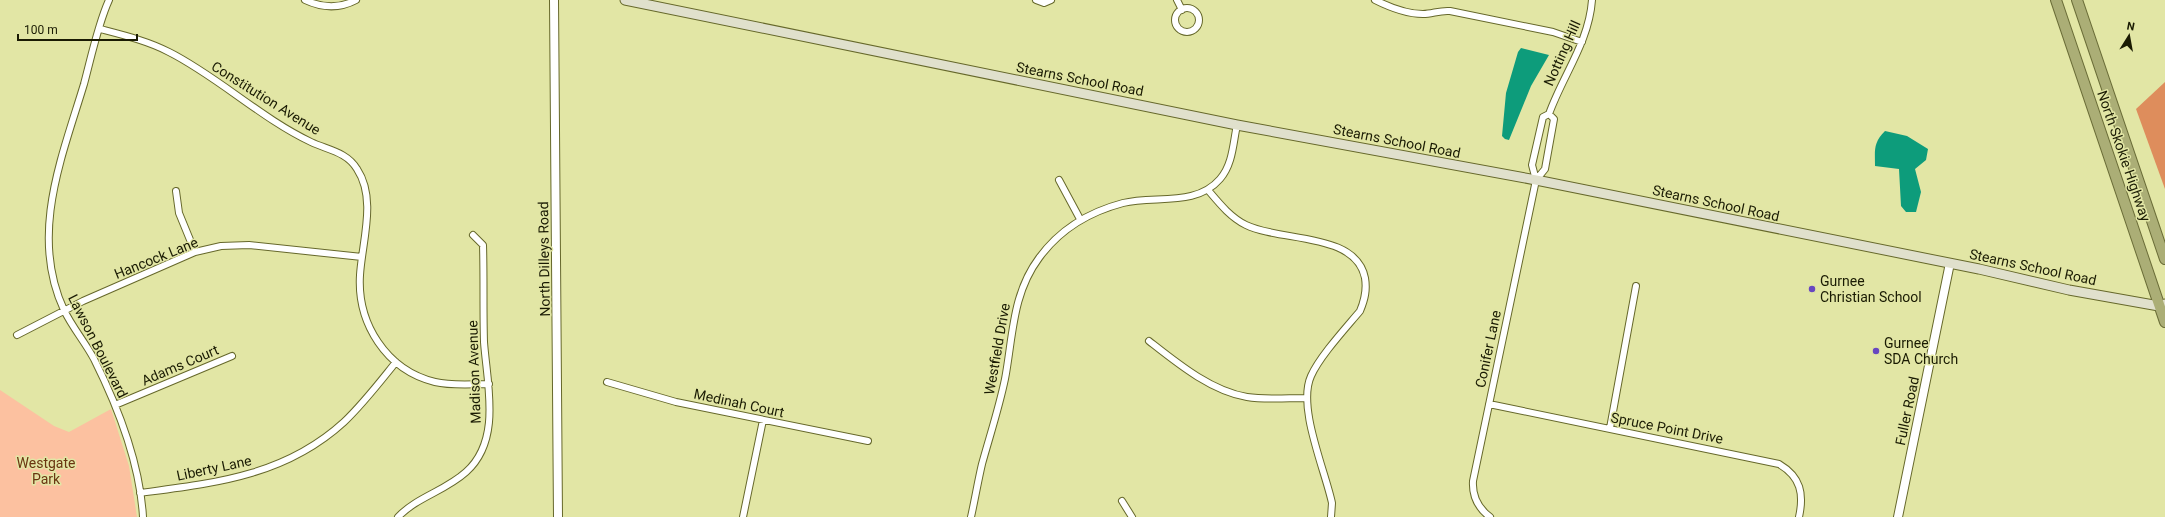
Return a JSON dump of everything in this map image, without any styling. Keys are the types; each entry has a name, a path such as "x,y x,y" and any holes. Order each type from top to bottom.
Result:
{"highway":[{"name":"North Skokie Highway","path":"2056,0 2162,305 2165,322"},
{"name":"North Skokie Highway","path":"2077,0 2165,259"}],"main road":[{"name":"Stearns School Road","path":"625,0 1237,125 1536,180 1950,263 2069,290 2162,305"}],"street":[{"name":"Lawson Boulevard","path":"109,0 57,172 50,203 48,226 50,261 54,281 64,309 93,358 115,405 132,459 140,493 143,517"},
{"path":"305,0 317,5 335,7 356,0"},
{"name":"North Dilleys Road","path":"554,0 558,517"},
{"path":"1036,0 1041,3 1051,0"},
{"path":"1177,0 1182,10"},
{"path":"1375,0 1394,9 1405,12 1422,14 1441,10 1450,11 1553,32 1582,42"},
{"name":"Notting Hill","path":"1536,180 1532,165 1543,117 1549,114 1557,93 1582,42 1589,24 1592,0"},
{"name":"Constitution Avenue","path":"100,29 170,52 303,138 334,150 350,161 364,182 367,197 360,298 365,320 377,342 396,362 422,378 434,382 449,384 489,384"},
{"name":"Notting Hill","path":"1536,180 1545,169 1554,119 1549,114"},
{"name":"Westfield Drive","path":"971,517 982,465 1005,378 1017,303 1031,269 1039,257 1062,232 1080,219 1096,212 1124,203 1194,196 1208,190 1221,178 1228,167 1237,125"},
{"path":"1059,180 1080,219"},
{"name":"Conifer Lane","path":"1490,517 1480,508 1473,488 1536,180"},
{"path":"1208,190 1225,209 1246,224 1263,231 1342,248 1356,259 1362,268 1366,286 1364,301 1360,311 1314,369 1308,384 1306,398 1308,418 1332,503 1331,517"},
{"path":"176,191 179,213 195,252"},
{"name":"Madison Avenue","path":"398,517 424,496 455,480 466,472 477,459 484,444 489,425 489,384 484,343 483,245 473,235"},
{"name":"Hancock Lane","path":"17,335 64,309 195,252 230,245 249,245 362,257"},
{"name":"Fuller Road","path":"1898,517 1950,263"},
{"path":"1610,428 1636,286"},
{"path":"1149,341 1206,381 1226,391 1247,397 1306,398"},
{"name":"Adams Court","path":"115,405 232,356"},
{"name":"Liberty Lane","path":"140,493 235,479 275,465 302,452 343,423 396,362"},
{"name":"Medinah Court","path":"607,382 676,402 868,441"},
{"name":"Spruce Point Drive","path":"1489,404 1779,464 1788,469 1800,486 1802,503 1799,517"},
{"path":"743,517 763,420"},
{"path":"1122,501 1132,517"}],"green space":[{"name":"Westgate Park","path":"0,390 54,426 69,432 111,409 129,466 137,517 0,517"}],"shaded area":[{"path":"1521,48 1549,55 1531,86 1509,140 1502,136 1506,93 1518,52"},
{"path":"2165,82 2165,189 2136,109"},
{"path":"1885,131 1907,136 1928,149 1926,160 1915,169 1921,192 1916,212 1906,212 1901,206 1899,169 1875,166 1875,151 1878,139"}],"place":[{"name":"Gurnee Christian School","path":"1812,289"},
{"name":"Gurnee SDA Church","path":"1876,351"}]}
